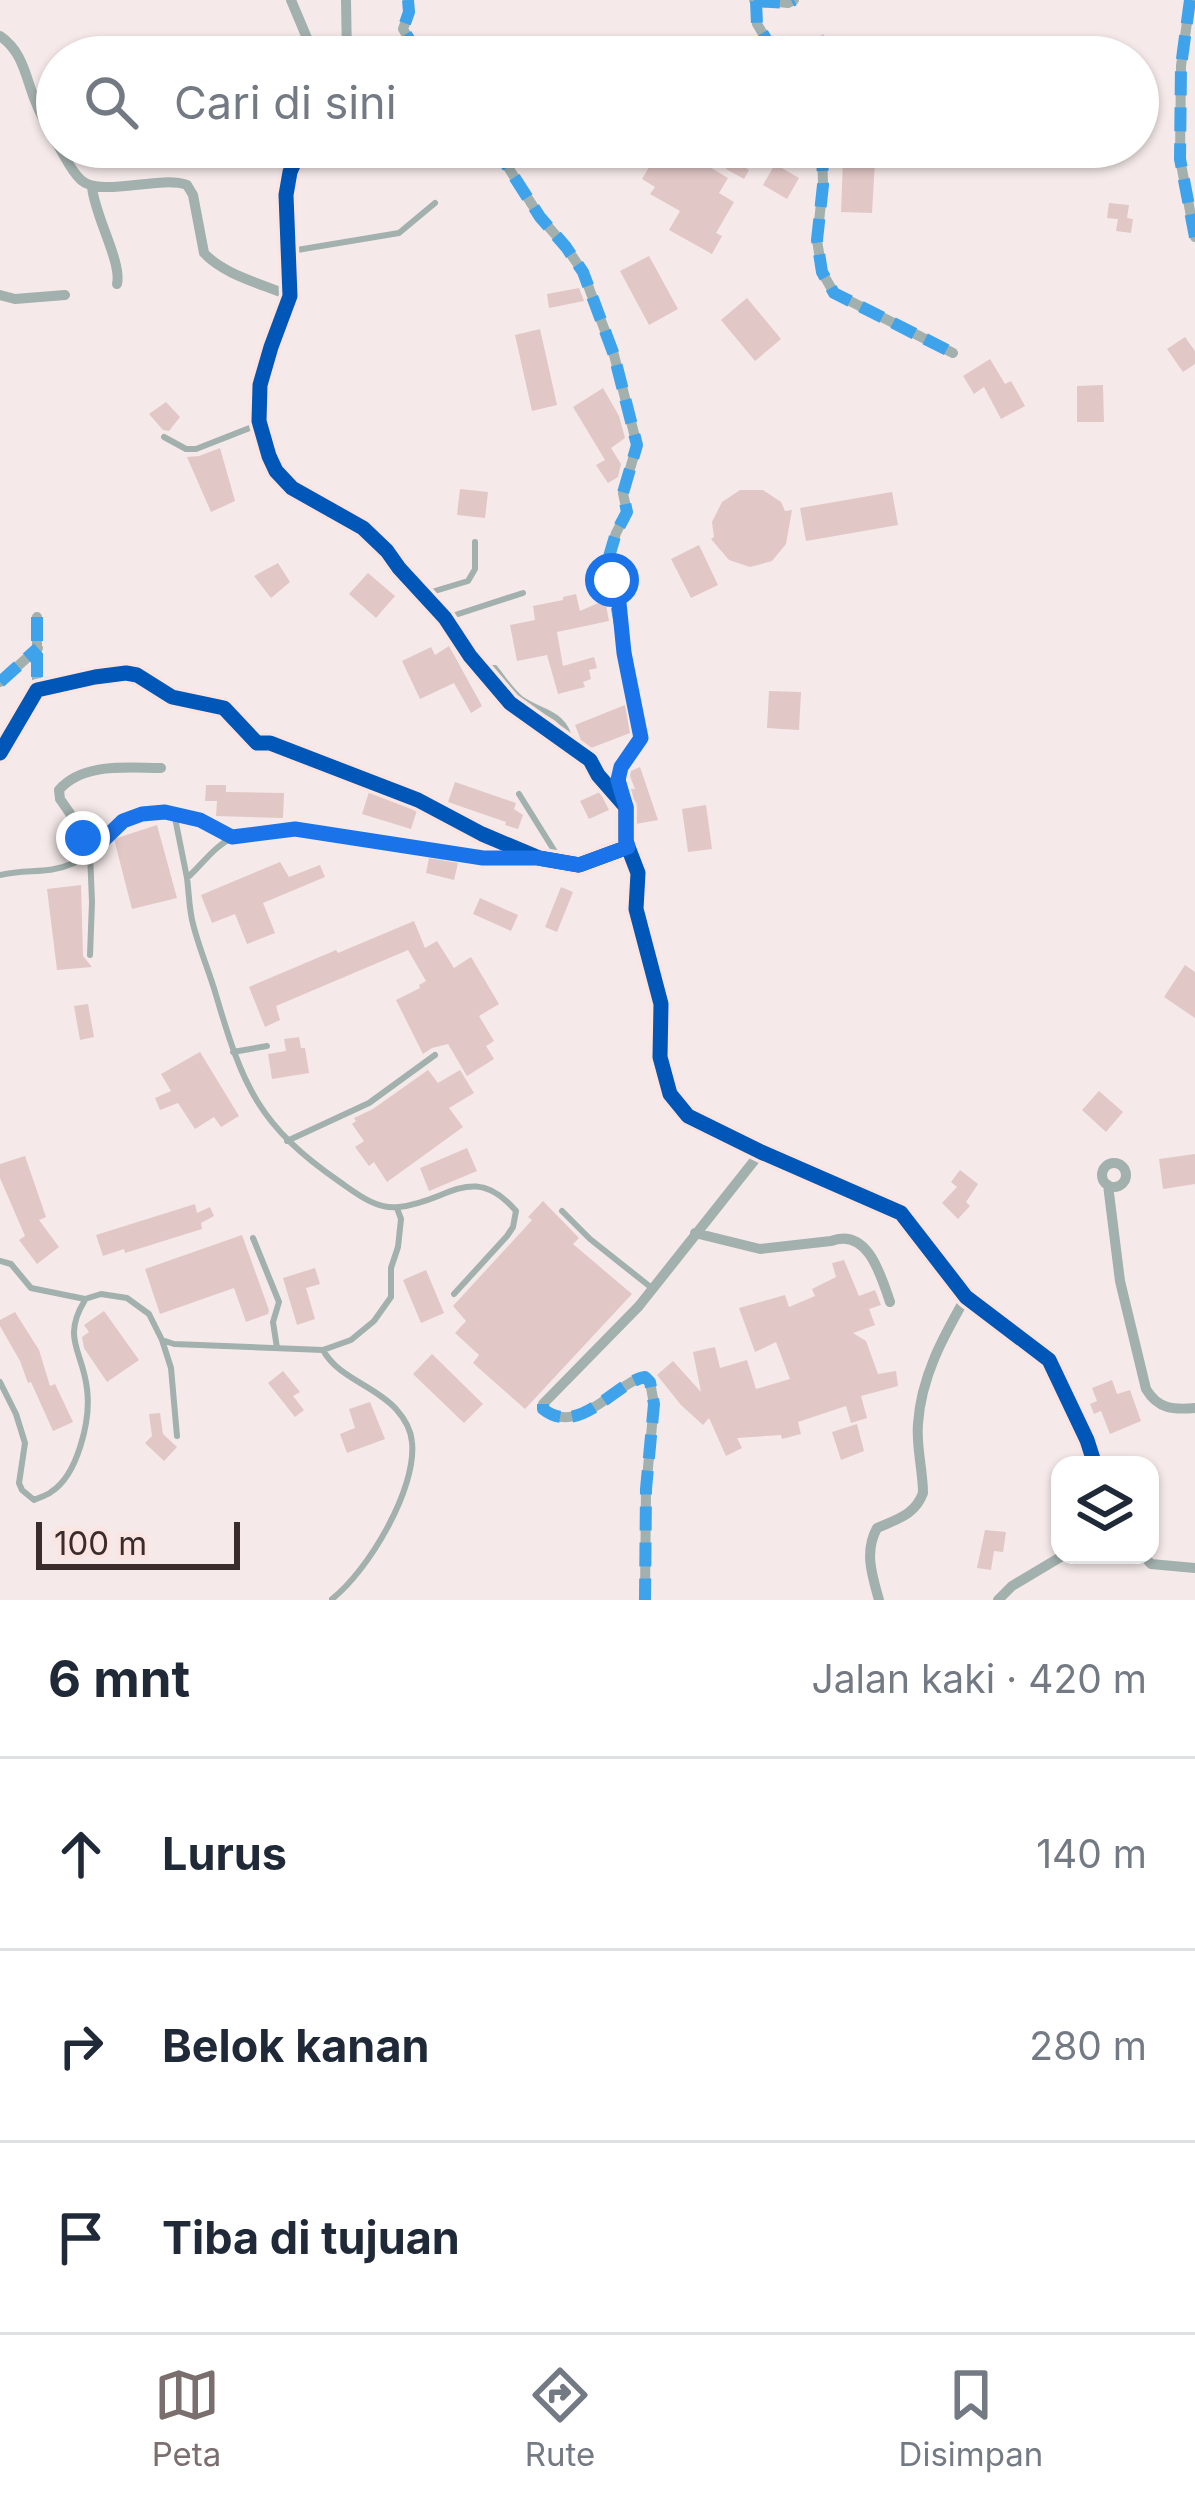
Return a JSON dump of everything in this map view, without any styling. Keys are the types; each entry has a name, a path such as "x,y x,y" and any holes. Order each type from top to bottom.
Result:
{"street":[{"path":"291,0 306,36"},
{"path":"346,0 347,36"},
{"path":"407,36 403,29 408,0"},
{"path":"764,36 757,24 755,0 794,0"},
{"path":"1190,0 1181,66 1180,159 1195,237"},
{"path":"0,36 20,56 36,101"},
{"path":"72,168 92,187 170,181 187,185 208,258 290,296"},
{"path":"293,168 287,183 290,296 260,385 260,424 269,456 284,481 363,528 446,618 510,703 590,760 626,807"},
{"path":"508,168 583,272 614,355 637,445 623,493 627,512 608,560 641,738 621,767 618,780 626,807 626,841 638,873 636,909 661,1004 660,1057 670,1094 688,1116 901,1213 966,1297 1049,1360 1093,1456"},
{"path":"823,168 817,240 823,272 834,293 953,353"},
{"path":"92,187 93,204 119,268 117,284"},
{"path":"0,295 15,299 64,295"},
{"path":"0,753 38,690 37,617"},
{"path":"0,682 38,648"},
{"path":"38,690 95,677 137,675 172,697 224,708 257,743 271,743 418,800 538,858 579,865 628,847"},
{"path":"90,853 60,799 63,784 105,769 161,768"},
{"path":"645,1600 646,1489 654,1404 650,1382 634,1379 601,1405 568,1416 551,1415 543,1404 653,1288 760,1152"},
{"path":"1108,1185 1120,1281 1146,1389 1164,1407 1195,1408"},
{"path":"695,1233 760,1249 841,1237 854,1241 871,1255 890,1302"},
{"path":"879,1600 870,1569 871,1542 877,1528 910,1513 920,1502 920,1408 934,1353 966,1297"},
{"path":"998,1600 1051,1562"},
{"path":"1151,1564 1195,1568"}],"lane":[{"path":"291,251 399,233 435,202"},
{"path":"164,436 186,449 196,449 260,424"},
{"path":"425,594 468,581 475,569 475,542"},
{"path":"446,618 523,593"},
{"path":"519,794 562,862"},
{"path":"0,875 43,873 83,859 131,817 153,812 200,820 232,837"},
{"path":"174,813 196,938 233,1052 261,1109 287,1141 310,1162 377,1204 398,1208 460,1187 482,1185 514,1208 516,1217 507,1236 454,1294"},
{"path":"187,878 232,837 295,829 458,856 538,858"},
{"path":"90,853 90,955"},
{"path":"233,1052 267,1046"},
{"path":"287,1141 369,1102 435,1055"},
{"path":"162,1340 185,1346 323,1350 351,1340 391,1298 391,1268 401,1219 398,1208"},
{"path":"562,1211 653,1288"},
{"path":"253,1238 279,1302 273,1322 277,1348"},
{"path":"0,1261 11,1264 32,1288 86,1300 101,1294 127,1298 149,1314 171,1368 177,1436"},
{"path":"0,1382 25,1442 19,1484 34,1500 51,1492 74,1464 85,1428 88,1391 72,1340 76,1315 86,1300"},
{"path":"323,1350 332,1364 391,1403 410,1429 413,1446 404,1490 391,1519 355,1576 332,1599"}],"building":[{"path":"649,168 711,168 728,178 719,193 734,202 716,233 722,236 712,254 669,230 680,211 650,194 655,187 642,179"},
{"path":"746,168 749,170 744,179 726,169"},
{"path":"773,168 799,178 787,199 763,185"},
{"path":"843,168 875,168 872,213 841,212"},
{"path":"1109,203 1129,205 1131,233 1116,231 1118,219 1107,218"},
{"path":"649,256 678,309 649,325 620,271"},
{"path":"579,288 584,301 549,308 547,294"},
{"path":"747,298 781,339 755,361 721,320"},
{"path":"540,329 557,405 532,411 515,335"},
{"path":"1185,337 1195,351 1195,364 1183,372 1167,349"},
{"path":"990,359 1005,384 1011,381 1025,406 1001,419 984,387 974,394 963,376"},
{"path":"1103,385 1104,422 1077,422 1077,386"},
{"path":"603,388 625,438 611,448 621,464 618,477 608,483 596,465 605,460 573,407"},
{"path":"166,402 180,417 169,431 149,414"},
{"path":"220,448 235,501 211,512 187,457"},
{"path":"460,489 488,492 485,518 457,515"},
{"path":"740,490 763,490 781,502 785,511 792,510 786,544 772,561 750,567 729,560 711,539 712,522 722,502"},
{"path":"892,492 898,525 806,541 800,508"},
{"path":"699,545 718,585 691,598 671,559"},
{"path":"278,563 290,582 271,598 254,576"},
{"path":"368,573 395,596 376,618 349,594"},
{"path":"576,594 580,611 605,600 609,621 557,632 563,666 594,657 597,668 589,670 591,679 583,682 585,687 558,694 547,655 517,661 510,625 535,620 533,606"},
{"path":"449,646 482,706 471,713 454,683 420,699 402,661 431,647 435,655"},
{"path":"769,691 801,692 799,730 767,728"},
{"path":"625,705 630,733 591,748 582,743 575,725"},
{"path":"640,767 658,820 636,824 630,776"},
{"path":"455,782 516,803 514,809 523,815 518,829 448,802"},
{"path":"206,785 226,785 226,792 284,793 283,818 216,816 217,801 205,801"},
{"path":"369,792 417,810 411,829 362,814"},
{"path":"600,792 609,810 589,819 580,801"},
{"path":"706,805 712,849 688,852 682,809"},
{"path":"157,825 177,898 132,909 114,839"},
{"path":"429,858 458,863 454,880 426,873"},
{"path":"280,862 289,877 320,865 325,877 263,903 275,933 247,944 235,914 212,923 201,895"},
{"path":"81,885 83,956 92,967 57,970 47,889"},
{"path":"561,887 573,892 557,932 545,927"},
{"path":"480,898 518,915 511,931 473,914"},
{"path":"414,921 425,948 437,941 454,968 471,957 499,1004 479,1016 494,1041 486,1046 494,1059 467,1076 448,1044 423,1054 396,1000 426,981 408,950 276,1006 280,1020 265,1027 249,987"},
{"path":"1185,965 1195,972 1195,1018 1164,997"},
{"path":"88,1004 94,1037 80,1040 74,1006"},
{"path":"299,1037 309,1073 272,1079 268,1054 286,1051 284,1039"},
{"path":"200,1052 239,1116 221,1127 214,1117 195,1129 178,1103 160,1110 155,1098 171,1091 161,1074"},
{"path":"428,1070 438,1083 460,1070 474,1093 449,1108 463,1127 387,1182 374,1162 369,1166 355,1147 364,1141 352,1124 354,1118"},
{"path":"1099,1091 1123,1112 1106,1132 1082,1110"},
{"path":"467,1148 477,1171 429,1191 420,1168"},
{"path":"1195,1154 1195,1184 1163,1189 1159,1159"},
{"path":"25,1156 46,1217 39,1220 59,1247 37,1264 19,1240 25,1236 0,1178 0,1164"},
{"path":"960,1170 978,1184 966,1202 970,1206 958,1219 942,1203 957,1187 951,1182"},
{"path":"543,1201 579,1238 573,1244 632,1294 525,1409 473,1363 479,1355 455,1333 466,1321 453,1306 532,1220 528,1217"},
{"path":"195,1204 197,1213 210,1207 214,1216 201,1223 202,1229 103,1256 96,1235"},
{"path":"242,1235 268,1314 246,1322 234,1288 160,1314 145,1269"},
{"path":"844,1260 859,1296 875,1290 881,1305 869,1309 875,1325 853,1333 866,1341 878,1374 896,1371 898,1386 861,1396 867,1418 851,1423 846,1406 798,1422 801,1434 782,1439 781,1435 737,1438 742,1448 726,1456 709,1418 703,1425 657,1375 673,1361 701,1392 693,1352 715,1347 720,1368 747,1360 756,1389 790,1379 776,1342 755,1352 739,1308 785,1295 789,1307 815,1296 812,1289 836,1277 832,1263"},
{"path":"315,1268 320,1284 306,1288 315,1319 297,1325 283,1278"},
{"path":"426,1270 444,1313 421,1323 403,1280"},
{"path":"104,1311 139,1360 107,1382 82,1337 89,1332 84,1325"},
{"path":"15,1312 73,1422 53,1431 0,1326 0,1320"},
{"path":"432,1354 483,1404 464,1423 413,1374"},
{"path":"283,1371 300,1392 293,1396 304,1410 295,1417 268,1383"},
{"path":"1112,1380 1117,1394 1130,1390 1141,1421 1110,1434 1101,1411 1094,1414 1090,1404 1097,1401 1092,1388"},
{"path":"370,1402 385,1439 347,1453 340,1434 355,1428 349,1409"},
{"path":"160,1413 163,1434 177,1447 164,1461 145,1443 152,1436 149,1414"},
{"path":"857,1424 864,1451 841,1460 832,1432"},
{"path":"985,1530 1006,1532 1003,1552 994,1551 991,1570 977,1568"}],"marked path":[{"path":"407,36 403,29 408,0"},
{"path":"754,0 757,24 764,36"},
{"path":"756,1 794,0"},
{"path":"1190,0 1181,66 1180,159 1195,237"},
{"path":"508,168 583,272 614,355 637,445 623,493 627,512 608,560 641,738 621,771 623,796"},
{"path":"823,168 817,240 822,272 834,293 953,353"},
{"path":"37,617 37,690"},
{"path":"0,682 38,648"},
{"path":"543,1404 543,1409 557,1416 570,1417 597,1406 634,1381 645,1377 650,1382 654,1404 646,1489 645,1600"}],"cycle path":[{"path":"0,753 37,690 126,673 172,697 224,708 257,743 270,743 418,800 539,858 579,865 628,847 626,807 590,760 510,703 445,618 363,528 292,488 276,471 259,421 260,385 290,296 286,195 292,168"},
{"path":"628,847 638,873 636,909 661,1004 660,1057 670,1094 688,1116 901,1213 966,1297 1049,1360 1092,1456"}],"route":[{"path":"83,838 90,853 123,821 165,812 190,816 232,837 295,829 483,858 538,858 579,865 628,847 626,807 618,780 621,767 641,738 612,580"}]}
